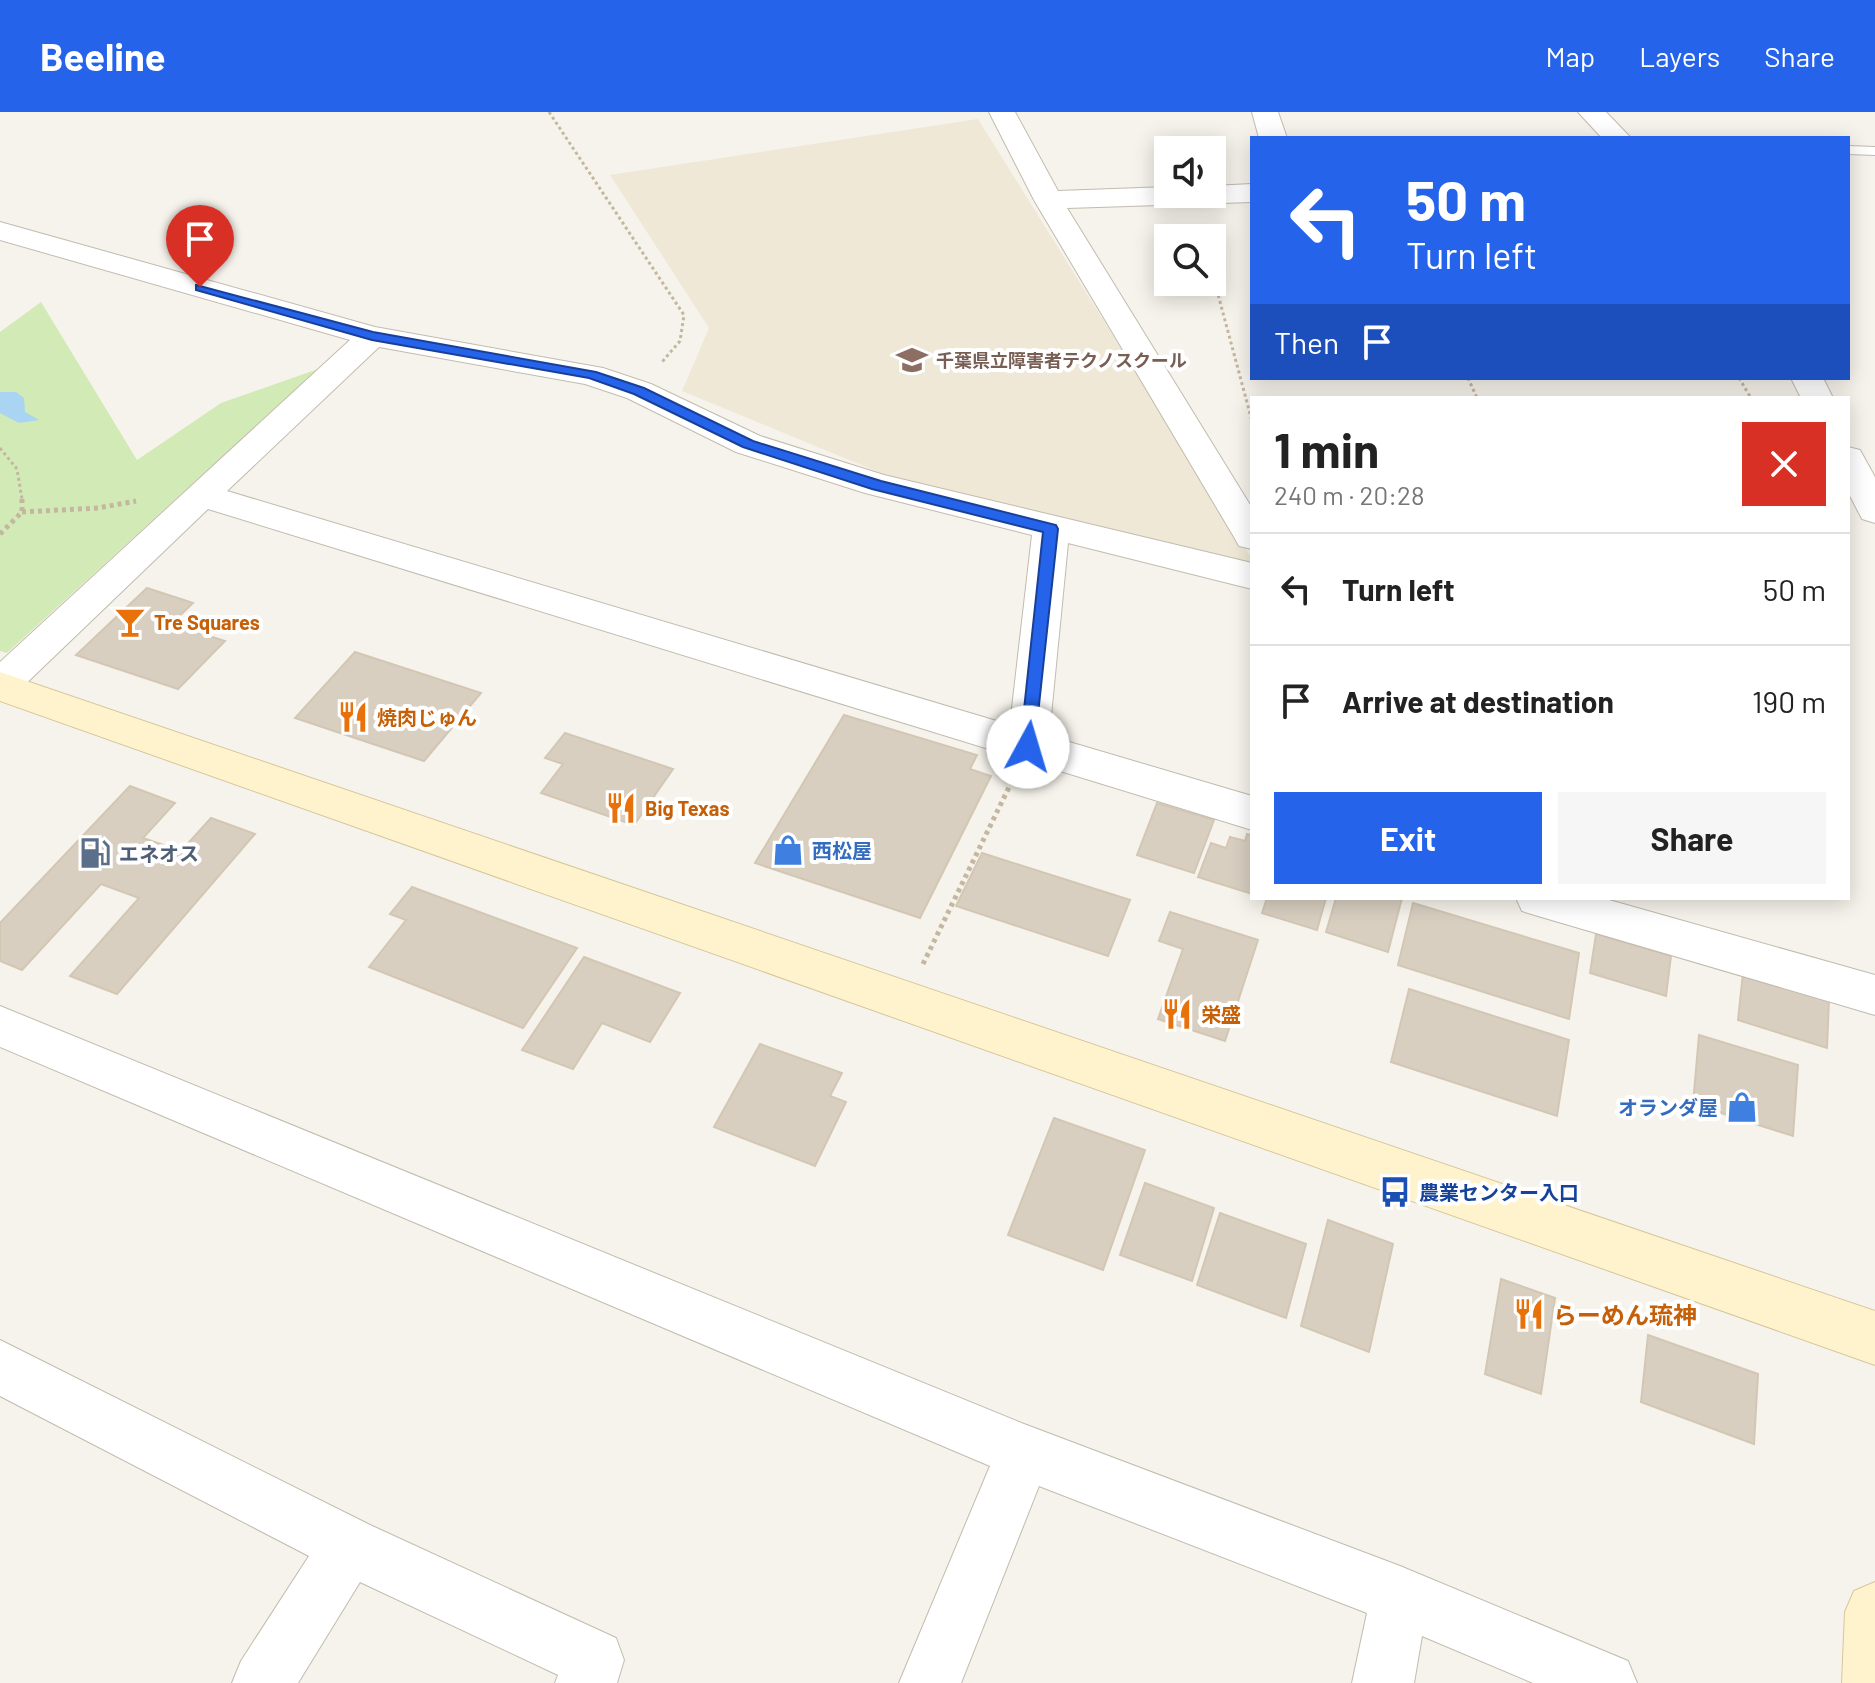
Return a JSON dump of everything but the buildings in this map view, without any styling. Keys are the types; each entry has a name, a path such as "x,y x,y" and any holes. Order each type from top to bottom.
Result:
{"street":[{"path":"1002,112 1048,200 1250,534"},
{"path":"1265,112 1272,136"},
{"path":"1591,112 1615,136"},
{"path":"1048,200 1250,193"},
{"path":"0,231 372,336 592,375 639,391 748,444 877,485 1250,576"},
{"path":"372,336 0,686 1875,1338"},
{"path":"1850,462 1875,511"},
{"path":"200,495 1250,812"},
{"path":"1850,531 1875,524"},
{"path":"1028,747 1051,529"},
{"path":"1556,901 1875,995"},
{"path":"0,1026 1024,1452 1400,1596 1606,1683"},
{"path":"2,1371 349,1546 594,1660 586,1683"},
{"path":"930,1683 1024,1452"},
{"path":"263,1683 349,1546"},
{"path":"1383,1683 1400,1596"},
{"path":"1873,1683 1875,1612"}],"lane":[{"path":"1850,150 1875,151"}],"path":[{"path":"549,112 684,315 680,341 639,391"},
{"path":"1218,296 1250,414"},
{"path":"0,448 5,450 21,478 22,512"},
{"path":"0,534 22,512 98,508 144,500"},
{"path":"905,1001 1028,747"}],"shaded area":[{"name":"千葉県立障害者テクノスクール","path":"978,119 1250,556 1250,561 1247,564 883,474 682,391 709,328 610,175"}],"green space":[{"path":"41,302 137,460 221,403 318,369 7,653 0,651 0,332"}],"water":[{"path":"0,392 16,392 24,398 25,412 39,420 19,423 0,413"}],"place":[{"name":"千葉県立障害者テクノスクール","path":"912,360"},
{"name":"Tre Squares","path":"130,622"},
{"name":"焼肉じゅん","path":"353,717"},
{"name":"Big Texas","path":"621,808"},
{"name":"西松屋","path":"788,850"},
{"name":"エネオス","path":"95,853"},
{"name":"栄盛","path":"1177,1014"},
{"name":"オランダ屋","path":"1742,1107"},
{"name":"農業センター入口","path":"1395,1192"},
{"name":"らーめん琉神","path":"1529,1314"}],"route":[{"path":"200,287 372,336 592,375 639,391 748,444 877,485 1051,529 1028,747"}]}
